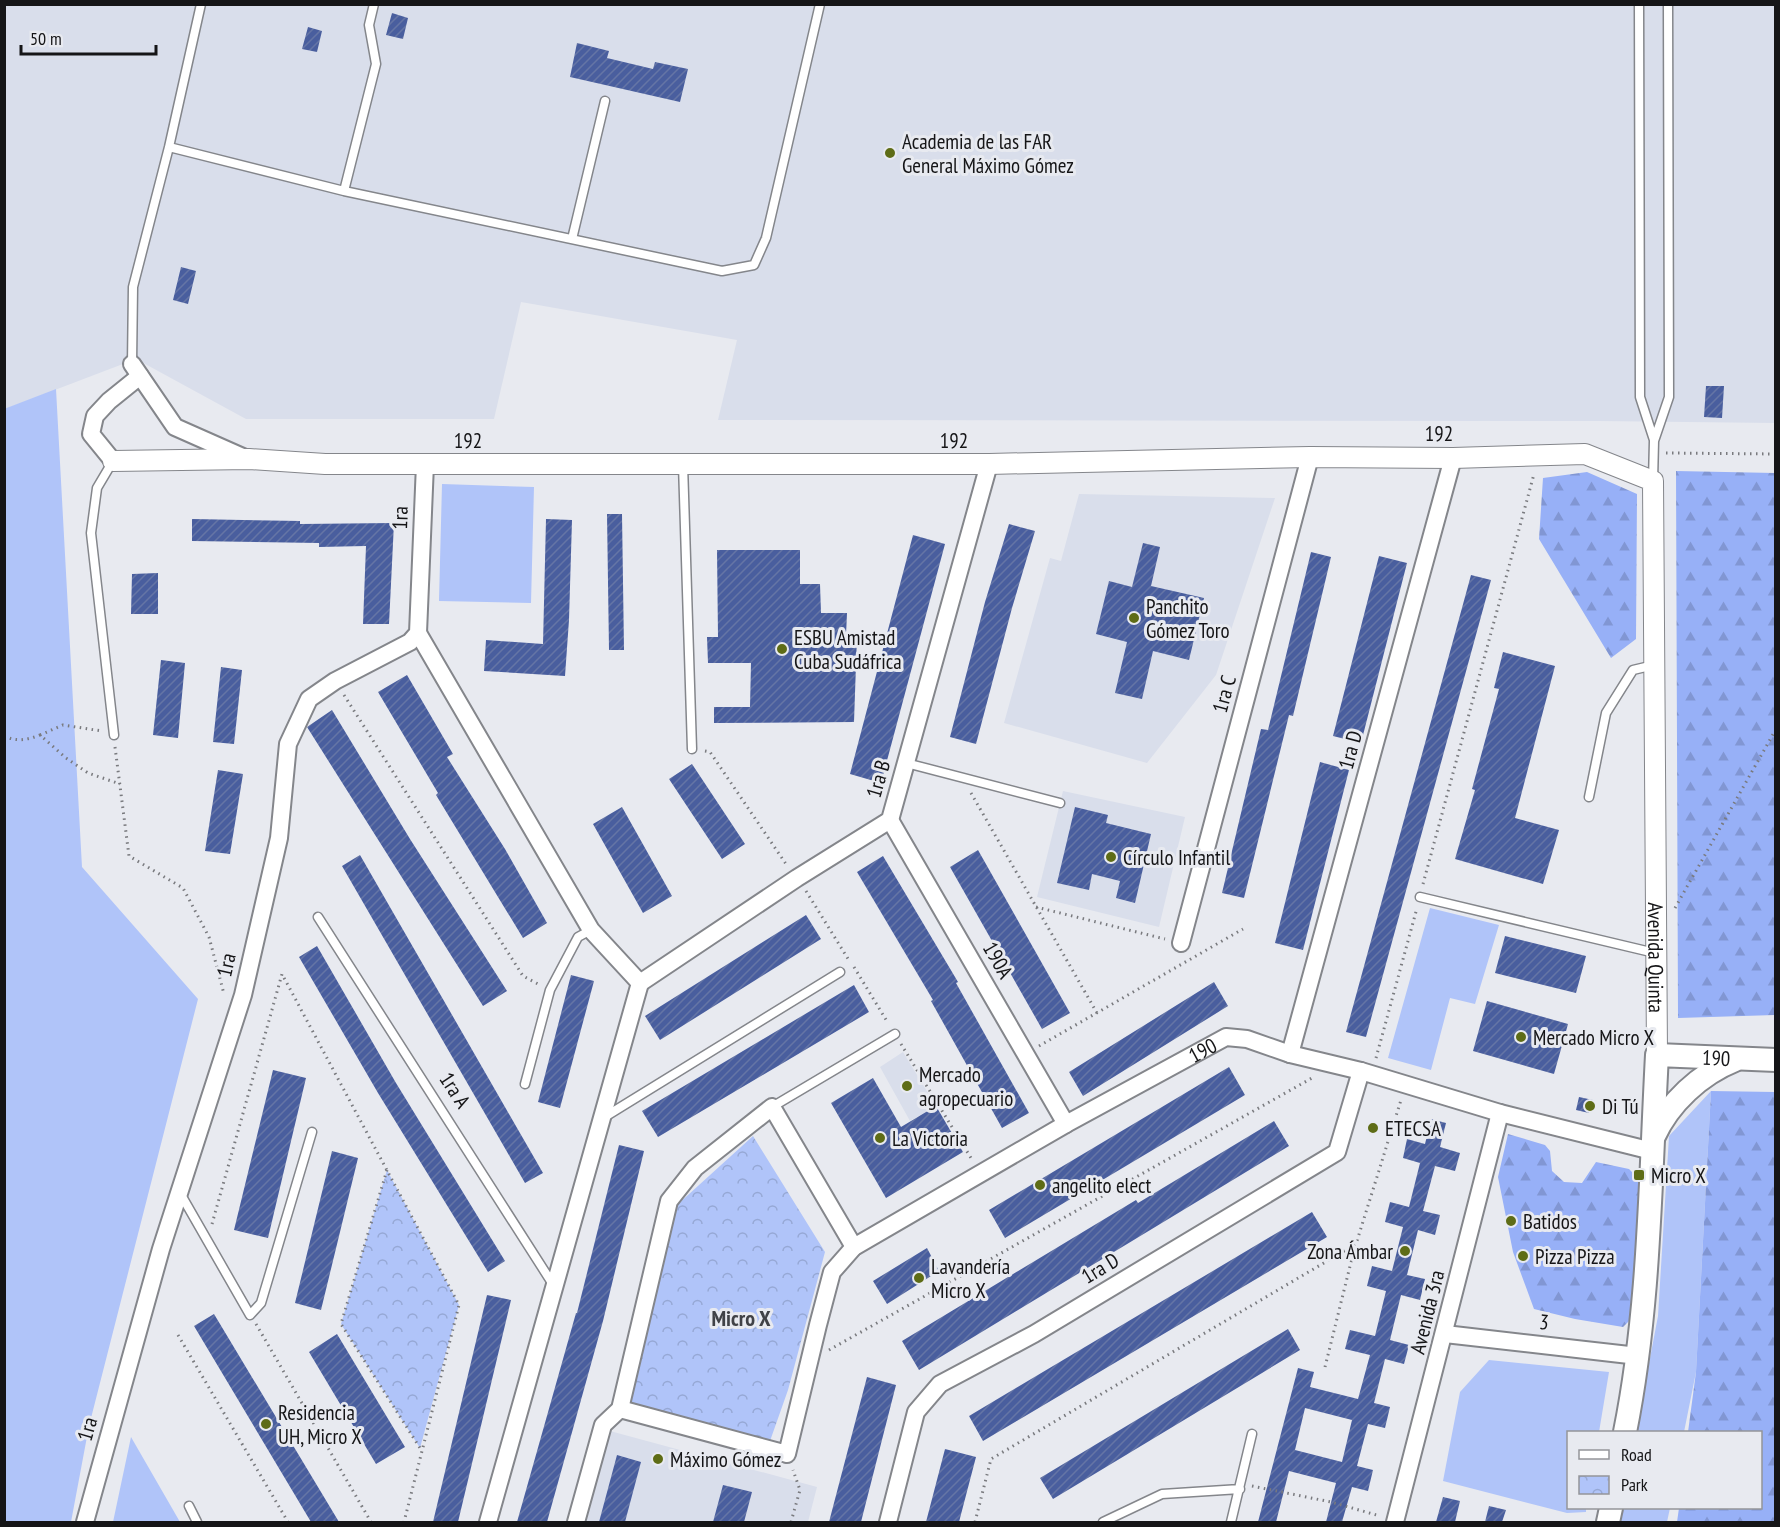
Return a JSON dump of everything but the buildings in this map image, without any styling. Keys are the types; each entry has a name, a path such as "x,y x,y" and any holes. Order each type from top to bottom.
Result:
{"main road":[{"name":"190","path":"1657,1055 1776,1060"},
{"name":"Avenida Quinta","path":"1625,1431 1638,1356 1647,1272 1657,1055"},
{"path":"1652,1145 1661,1120 1688,1090 1716,1068 1739,1058"}],"street":[{"name":"192","path":"136,370 175,427 249,459"},
{"path":"113,461 91,434 95,416 136,370"},
{"name":"192","path":"113,461 249,459 325,464 989,464 1585,454 1653,481"},
{"name":"1ra C","path":"1180,943 1310,457"},
{"name":"1ra D","path":"1290,1054 1453,458"},
{"name":"1ra","path":"85,1522 161,1249 243,994 279,838 288,744 309,699 335,681 410,642 418,633 425,464"},
{"name":"1ra B","path":"640,982 797,878 890,820 989,464"},
{"name":"Avenida Quinta","path":"1653,481 1657,1055"},
{"path":"418,633 591,930 640,982 489,1522"},
{"name":"190A","path":"890,820 1066,1124"},
{"name":"190","path":"809,1361 832,1272 854,1247 1066,1124 1226,1037 1247,1039 1290,1054 1366,1073 1500,1113 1652,1145"},
{"name":"1ra D","path":"888,1522 916,1412 940,1384 1034,1334 1337,1152 1366,1073"},
{"path":"576,1522 603,1425 620,1409 669,1201 694,1168 772,1107 854,1247"},
{"name":"Avenida 3ra","path":"1396,1521 1500,1113"},
{"name":"3","path":"1445,1334 1638,1356"},
{"path":"620,1409 788,1454 809,1361"}],"lane":[{"path":"136,370 133,286 170,147 201,4"},
{"path":"344,191 376,64 369,25 374,4"},
{"path":"170,147 344,191 722,271 754,266 766,238 820,4"},
{"path":"1639,4 1640,397 1654,441"},
{"path":"1653,481 1654,441 1669,397 1668,4"},
{"path":"572,239 605,101"},
{"path":"113,461 97,488 91,533 114,735"},
{"path":"683,464 692,749"},
{"path":"1589,797 1606,713 1633,670 1654,665"},
{"path":"906,763 1060,803"},
{"path":"1420,897 1655,954"},
{"name":"1ra A","path":"318,917 555,1287"},
{"path":"525,1084 550,990 578,937 591,930"},
{"path":"602,1119 840,972"},
{"path":"772,1107 895,1034"},
{"path":"179,1192 250,1315 261,1303 312,1132"},
{"path":"1231,1522 1251,1434"},
{"path":"1103,1522 1162,1494 1239,1489"},
{"path":"189,1506 197,1522"}],"path":[{"path":"1653,453 1776,454"},
{"path":"1366,1073 1420,897 1540,454"},
{"path":"335,681 523,976 550,990"},
{"path":"4,736 26,740 63,724 93,728 114,735 129,856 183,888 209,937 233,1025"},
{"path":"1672,914 1776,729"},
{"path":"40,735 88,774 120,784"},
{"path":"692,749 710,752 779,856 797,878 981,1174"},
{"path":"962,778 1097,1013"},
{"path":"1036,907 1207,950"},
{"path":"1026,1053 1243,929"},
{"path":"207,1240 282,974 459,1305 404,1522"},
{"path":"809,1361 1335,1065"},
{"path":"1325,1367 1356,1244 1406,1085"},
{"path":"387,1170 341,1324 420,1448"},
{"path":"975,1522 991,1459 1356,1244"},
{"path":"250,1315 371,1522"},
{"path":"178,1335 288,1522"},
{"path":"788,1454 800,1490 791,1522"},
{"path":"1239,1489 1253,1486 1264,1488 1331,1502 1396,1521"}],"shaded area":[{"name":"Academia de las FAR General Máximo Gómez","path":"5,5 1775,5 1775,423 718,420 737,340 521,302 494,419 246,419 136,359 5,409"},
{"name":"Panchito Gómez Toro","path":"1079,494 1275,498 1216,675 1147,763 1004,723 1050,558 1061,561"},
{"name":"Círculo Infantil","path":"1063,791 1185,817 1159,927 1037,897"},
{"name":"Mercado agropecuario","path":"903,1052 936,1106 910,1121 880,1067"},
{"name":"Máximo Gómez","path":"610,1431 817,1487 808,1522 586,1522"}],"green space":[{"path":"56,389 82,867 198,999 89,1426 71,1522 5,1522 4,409"},
{"path":"1676,471 1775,473 1775,1015 1678,1018"},
{"path":"1587,472 1637,494 1636,639 1611,658 1539,539 1543,478"},
{"path":"442,484 534,487 531,603 439,601"},
{"path":"1430,908 1499,925 1475,1004 1450,998 1431,1070 1388,1058"},
{"path":"1711,1091 1696,1372 1684,1431 1636,1431 1658,1316 1669,1136"},
{"path":"1711,1091 1775,1092 1775,1522 1677,1522 1679,1509 1762,1509 1762,1431 1688,1431 1696,1372"},
{"path":"1508,1134 1545,1145 1550,1151 1552,1171 1564,1182 1582,1183 1596,1162 1629,1169 1639,1179 1632,1318 1623,1327 1534,1309 1513,1252 1498,1177"},
{"path":"753,1136 825,1252 788,1390 770,1441 631,1403 677,1205"},
{"path":"387,1170 459,1305 420,1448 341,1324"},
{"path":"1489,1360 1609,1372 1599,1431 1567,1431 1567,1509 1586,1509 1586,1512 1567,1513 1443,1481 1460,1392"},
{"path":"131,1437 180,1522 113,1522"},
{"path":"1622,1509 1670,1509 1667,1522 1620,1522"}],"place":[{"name":"Academia de las FAR General Máximo Gómez","path":"890,153"},
{"name":"Panchito Gómez Toro","path":"1134,618"},
{"name":"ESBU Amistad Cuba Sudáfrica","path":"782,649"},
{"name":"Círculo Infantil","path":"1111,857"},
{"name":"Mercado Micro X","path":"1521,1037"},
{"name":"Mercado agropecuario","path":"907,1086"},
{"name":"Di Tú","path":"1590,1106"},
{"name":"ETECSA","path":"1373,1128"},
{"name":"La Victoria","path":"880,1138"},
{"name":"Micro X","path":"1639,1175"},
{"name":"angelito elect","path":"1040,1185"},
{"name":"Batidos","path":"1511,1221"},
{"name":"Zona Ámbar","path":"1405,1251"},
{"name":"Pizza Pizza","path":"1523,1256"},
{"name":"Lavandería Micro X","path":"919,1278"},
{"name":"Residencia UH, Micro X","path":"266,1424"},
{"name":"Máximo Gómez","path":"658,1459"}],"district":[{"name":"Micro X","path":"741,1318"}]}
